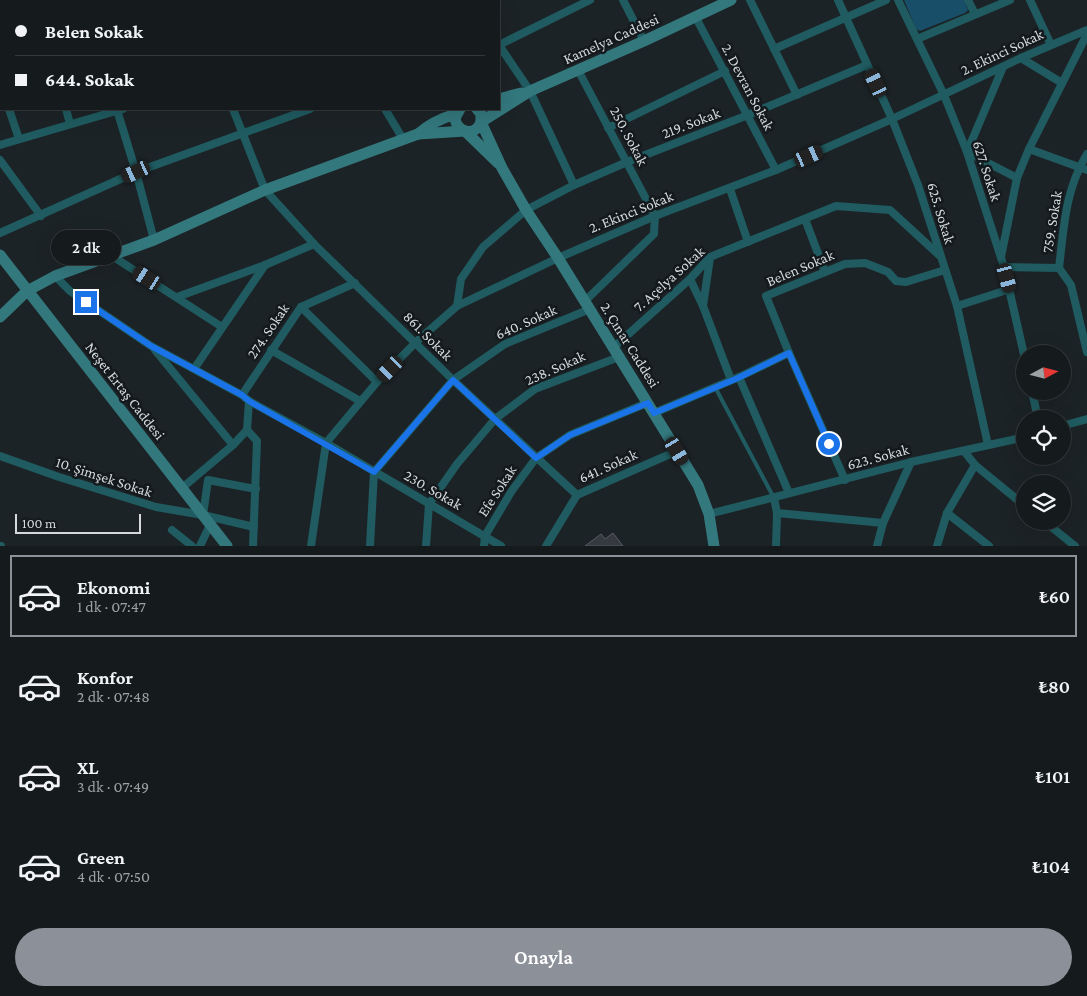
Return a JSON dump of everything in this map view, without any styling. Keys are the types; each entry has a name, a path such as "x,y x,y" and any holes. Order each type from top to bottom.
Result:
{"main road":[{"name":"Kamelya Caddesi","path":"530,91 644,41 724,2"},
{"path":"500,99 530,91"},
{"path":"0,316 27,290 55,276 154,240 265,190 403,139 418,134 473,131 480,126 481,122 530,91"},
{"path":"457,110 456,122 458,126 474,139 502,168"},
{"path":"418,134 426,126 457,110"},
{"path":"478,110 481,114 481,122 502,168"},
{"name":"2. Çınar Caddesi","path":"502,168 526,210 558,258 698,485 709,514 714,546"},
{"name":"Neşet Ertaş Caddesi","path":"0,255 4,267 27,290 227,546"}],"street":[{"path":"500,45 590,0"},
{"path":"623,0 644,41"},
{"path":"750,0 797,95"},
{"name":"625. Sokak","path":"838,0 892,119 918,185 957,306 988,445"},
{"path":"774,50 886,0"},
{"name":"627. Sokak","path":"898,0 944,95 967,152 1004,267 1022,345"},
{"path":"968,0 975,14"},
{"path":"917,39 1010,0"},
{"path":"1030,0 1052,45"},
{"name":"2. Devran Sokak","path":"695,16 776,170"},
{"path":"1001,259 1017,178 1029,148 1087,32"},
{"name":"2. Ekinci Sokak","path":"326,443 377,382 415,343 457,306 558,258 655,216 776,170 892,119 1021,58 1087,32"},
{"path":"500,46 530,91 574,185"},
{"path":"1021,58 1062,83"},
{"name":"219. Sokak","path":"457,306 461,279 483,247 526,210 574,185 627,162 748,115 867,65"},
{"path":"1003,67 967,152 1017,178"},
{"name":"250. Sokak","path":"578,70 655,216"},
{"path":"608,128 725,71"},
{"path":"9,110 19,139"},
{"path":"66,110 70,124"},
{"path":"0,145 117,110"},
{"path":"120,110 154,240"},
{"path":"233,110 265,190"},
{"path":"0,233 136,172 307,110"},
{"path":"387,110 403,139"},
{"path":"1029,148 1083,169"},
{"name":"759. Sokak","path":"1087,154 1083,169 1068,196 1059,268 1071,285 1087,352"},
{"path":"0,160 41,216"},
{"path":"730,189 748,242"},
{"name":"861. Sokak","path":"265,190 314,244 415,343 577,495"},
{"name":"7. Açelya Sokak","path":"616,352 710,257 836,206 890,210 940,256"},
{"path":"587,305 654,234 655,216"},
{"path":"805,219 825,272"},
{"path":"177,297 265,265 314,244"},
{"path":"112,256 222,327"},
{"path":"703,306 710,257"},
{"name":"Belen Sokak","path":"845,480 766,296 845,264 865,263 888,272 896,281 906,282 945,270"},
{"path":"194,369 265,265"},
{"path":"1004,267 1059,268"},
{"path":"55,276 70,291 151,346 233,445"},
{"path":"690,278 789,494"},
{"name":"274. Sokak","path":"242,395 301,307 355,283"},
{"path":"957,306 1010,289"},
{"name":"640. Sokak","path":"374,472 453,380 505,344 587,305"},
{"path":"301,307 377,382"},
{"name":"230. Sokak","path":"151,346 242,395 249,401 326,443 501,546"},
{"path":"271,350 360,401"},
{"name":"238. Sokak","path":"429,504 457,464 495,419 535,389 616,352"},
{"name":"Efe Sokak","path":"484,546 485,536 511,492 536,458 570,435 715,387 789,353"},
{"path":"182,488 233,445 247,430 249,401"},
{"path":"1071,423 1087,419"},
{"path":"247,430 256,441 253,546"},
{"name":"623. Sokak","path":"709,514 911,462 1016,439"},
{"path":"312,546 326,443"},
{"name":"641. Sokak","path":"546,546 577,495 677,451"},
{"path":"964,451 974,465 1016,499"},
{"name":"10. Şimşek Sokak","path":"0,456 59,477 156,507 206,520 254,527"},
{"path":"877,546 883,523 911,462"},
{"path":"937,546 947,513 974,465"},
{"path":"370,546 374,472"},
{"path":"200,546 206,520 208,480 256,489"},
{"path":"774,498 777,513 776,546"},
{"path":"426,546 429,504"},
{"path":"777,513 883,523"},
{"path":"947,513 989,546"},
{"path":"172,530 192,546"},
{"path":"1055,530 1075,546"}],"lane":[{"path":"715,387 774,498"}],"shaded area":[{"path":"904,0 964,0 968,10 965,13 920,31 916,29"}],"building":[{"path":"613,533 623,546 585,546 601,534 605,539"}],"route":[{"path":"86,302 151,346 242,395 249,401 326,443 374,472 453,380 536,458 570,435 648,403 654,413 738,378 789,353 829,444"}]}
